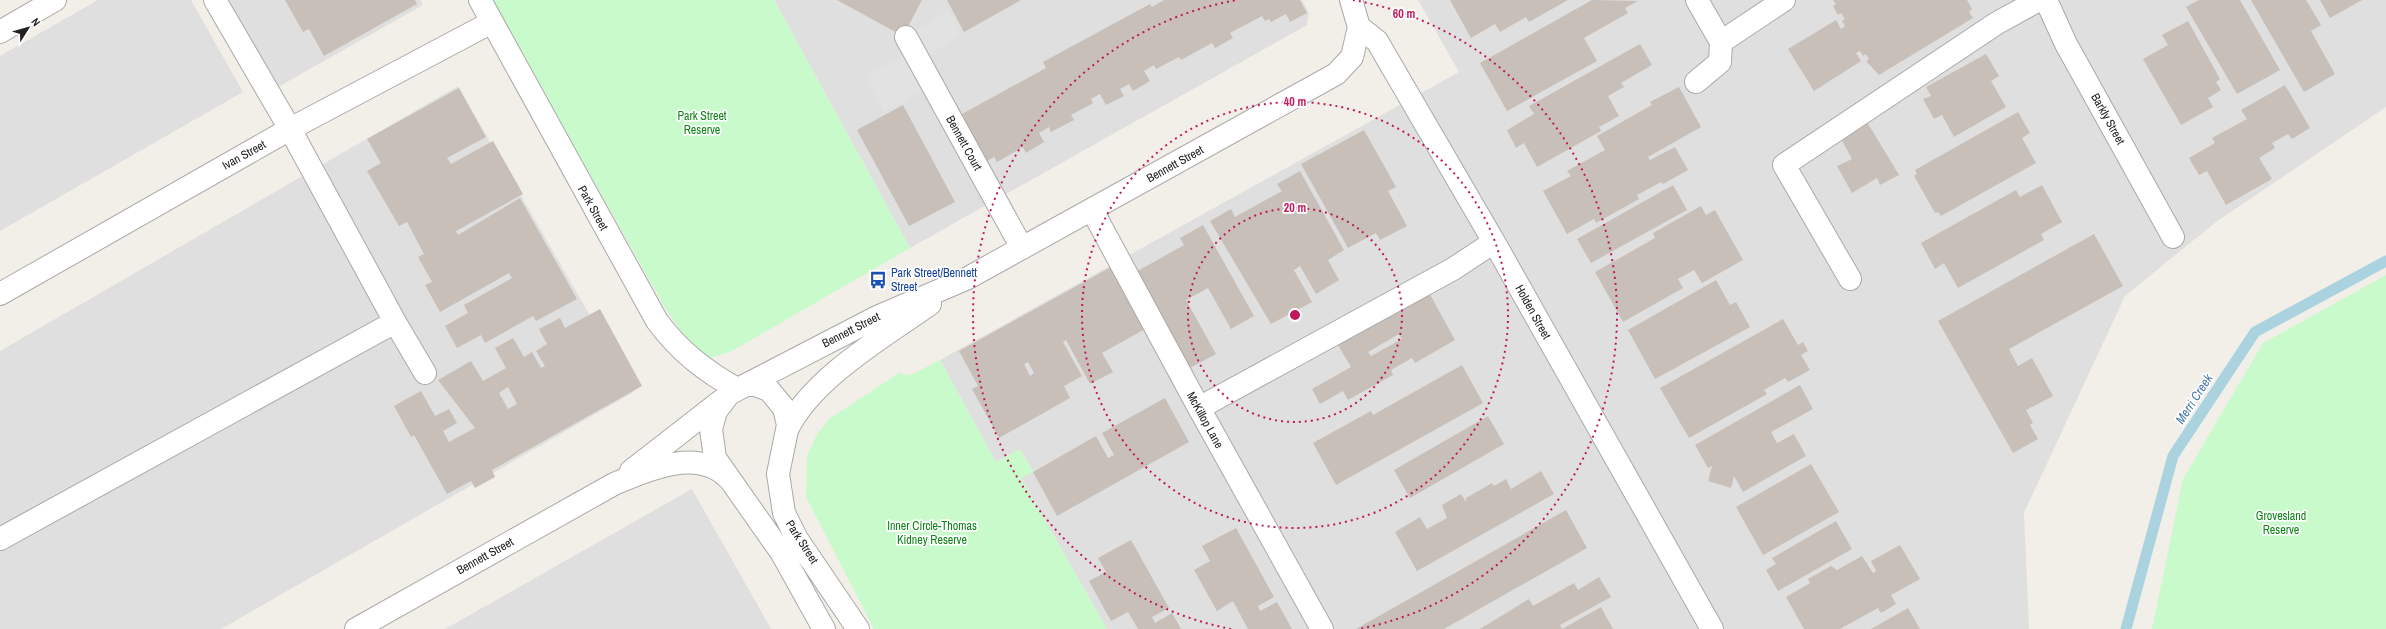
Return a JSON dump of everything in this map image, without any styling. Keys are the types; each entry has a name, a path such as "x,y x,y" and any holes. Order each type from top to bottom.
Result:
{"street":[{"path":"0,32 55,0"},
{"path":"215,0 290,129 395,322 425,373"},
{"name":"Park Street","path":"480,0 657,321 670,339 699,366 735,390"},
{"path":"1351,0 1359,27"},
{"path":"1696,82 1720,62 1721,42 1697,0"},
{"path":"1721,42 1784,0"},
{"path":"1850,279 1784,166 1997,22 2039,0"},
{"name":"Barkly Street","path":"2046,0 2066,44 2173,237"},
{"name":"Ivan Street","path":"0,294 290,129 492,22"},
{"name":"Bennett Street","path":"356,629 614,484 735,390 879,316 966,279 1336,74 1352,57 1359,27"},
{"name":"Holden Street","path":"1359,27 1376,41 1494,242 1712,629"},
{"name":"Bennett Court","path":"906,37 1022,248"},
{"name":"McKillop Lane","path":"1092,210 1199,408 1322,629"},
{"path":"1199,408 1453,269 1494,242"},
{"name":"Bennett Street","path":"787,430 805,404 845,365 966,279"},
{"path":"0,539 395,322"},
{"name":"Park Street","path":"824,629 781,552 715,458 711,429 718,406 735,390 755,385 769,390 775,394 787,415 787,430 782,448 778,474 778,488 786,518 858,629"},
{"name":"Bennett Street","path":"614,484 657,468 682,463 714,468 729,479"}],"shaded area":[{"path":"98,0 191,0 243,92 0,231 0,56"},
{"path":"228,0 420,0 423,5 278,87"},
{"path":"774,0 1302,0 1309,13 1307,25 910,248"},
{"path":"1418,0 2386,0 2386,107 2216,222 2125,296 2024,513 2029,629 1107,629 1021,478 1033,471 1020,449 996,462 940,360 1459,72"},
{"path":"949,9 962,34 918,60 932,85 884,112 865,76 912,49 906,37"},
{"path":"458,86 634,392 221,629 0,629 0,351"},
{"path":"692,489 771,629 445,629"}],"green space":[{"name":"Park Street Reserve","path":"492,0 774,0 910,248 732,351 707,359 688,342 664,306"},
{"name":"Grovesland Reserve","path":"2386,275 2386,629 2152,629 2183,479 2263,343"},
{"name":"Inner Circle-Thomas Kidney Reserve","path":"940,360 996,462 1020,449 1033,472 1021,478 1107,629 874,629 806,497 807,456 817,434 829,419 899,373 911,375"}],"building":[{"path":"285,0 415,0 417,4 324,56 309,29 303,32"},
{"path":"837,0 922,0 903,36"},
{"path":"947,0 1021,0 964,32"},
{"path":"1164,0 1300,0 1307,13 1290,22 1286,14 1271,22 1269,19 1265,21 1262,16 1230,33 1233,38 1215,48 1212,43 1181,60 1179,57 1156,69 1154,65 1144,71 1150,81 1133,91 1129,84 1120,89 1124,96 1106,105 1100,94 1096,96 1091,99 1093,103 1071,115 1074,120 1051,132 1049,127 1039,133 1044,142 1026,153 1023,147 997,162 994,157 987,161 962,114 1046,68 1043,62 1150,4 1152,7"},
{"path":"1450,0 1568,0 1529,22 1526,17 1500,32 1495,24 1471,38"},
{"path":"1592,0 1638,1 1625,8 1628,13 1584,38 1597,61 1507,111 1480,63"},
{"path":"1833,0 1967,0 1972,9 1969,12 1973,18 1879,75 1866,61 1869,59 1866,54 1863,56 1860,51 1856,53 1861,61 1814,91 1788,49 1836,20 1841,29 1845,26 1842,21 1845,19 1841,13 1838,15 1833,6 1836,4"},
{"path":"2199,0 2240,0 2280,70 2237,94 2186,7"},
{"path":"2251,0 2306,0 2321,25 2311,31 2335,74 2304,92"},
{"path":"2320,0 2362,0 2330,18"},
{"path":"2188,21 2220,79 2216,82 2221,90 2208,98 2213,107 2181,125 2143,59 2168,45 2162,35"},
{"path":"1640,44 1652,65 1621,83 1624,87 1608,96 1619,116 1599,127 1601,131 1537,167 1524,143 1516,148 1507,130 1534,114 1529,106"},
{"path":"1986,54 1999,76 1991,81 2006,107 1954,137 1942,115 1934,119 1923,99 1931,96 1926,87"},
{"path":"2285,85 2310,128 2292,139 2288,134 2272,143 2275,148 2259,158 2272,179 2226,205 2207,171 2199,175 2189,158 2215,143 2212,138 2247,119 2241,110"},
{"path":"1679,87 1701,127 1648,157 1650,160 1675,147 1688,170 1663,184 1661,182 1637,195 1639,199 1596,223 1594,219 1567,234 1543,191 1571,176 1567,171 1605,150 1597,136 1652,105 1650,102"},
{"path":"459,88 486,137 447,158 451,164 493,141 523,194 456,231 458,235 520,198 577,299 536,321 533,316 485,343 481,335 457,348 445,326 468,313 464,305 512,278 509,273 440,312 425,285 432,282 418,257 424,254 407,222 399,226 367,171 381,163 367,139"},
{"path":"903,105 955,202 909,226 857,130"},
{"path":"2018,112 2030,133 2022,138 2036,163 1941,216 1938,212 1935,213 1914,176 1917,174 1915,170"},
{"path":"1867,122 1899,175 1880,185 1877,178 1852,193 1837,166 1852,159 1840,137"},
{"path":"1364,130 1396,187 1388,191 1407,226 1380,240 1376,233 1348,248 1301,164"},
{"path":"1300,171 1344,250 1328,260 1339,280 1316,294 1300,266 1294,270 1312,302 1271,324 1210,221 1231,209 1235,217 1282,191 1277,184"},
{"path":"1673,185 1687,210 1591,263 1577,239"},
{"path":"2042,185 2062,222 2041,234 2044,240 1958,288 1944,263 1935,269 1921,243 2016,190 2020,197"},
{"path":"1701,206 1706,215 1715,210 1743,260 1702,283 1694,270 1678,279 1683,288 1623,322 1595,272 1655,238 1653,233"},
{"path":"1203,225 1254,316 1231,329 1208,288 1186,300 1216,354 1190,368 1136,272 1184,245 1180,238"},
{"path":"2094,234 2123,286 2009,349 2018,366 2032,358 2053,396 2026,410 2033,423 2030,425 2038,439 2013,453 1938,321"},
{"path":"1111,267 1145,329 1102,353 1113,372 1090,384 1066,340 1063,342 1082,376 1064,386 1070,398 999,438 972,389 978,386 959,351","holes":["1028,362 1034,373 1030,376 1024,364"]},
{"path":"1716,280 1730,305 1736,302 1750,327 1655,379 1628,330"},
{"path":"1427,289 1455,340 1415,363 1412,358 1391,370 1393,375 1348,400 1343,391 1320,404 1312,389 1351,367 1335,340","holes":["1399,334 1402,339 1371,356 1368,352"]},
{"path":"600,309 642,386 492,470 495,477 475,488 471,481 447,494 414,435 411,437 394,406 421,391 435,416 449,409 457,423 443,431 449,442 475,428 438,380 471,361 483,381 506,368 495,348 513,338 524,357 532,352 541,368 545,366 536,351 547,344 539,329 560,318 565,328","holes":["508,387 517,404 508,409 499,393"]},
{"path":"1783,319 1798,345 1803,342 1808,351 1801,355 1810,370 1788,382 1785,378 1764,390 1767,394 1689,438 1660,388"},
{"path":"1462,365 1483,403 1336,485 1313,443 1371,411 1373,415"},
{"path":"1800,385 1813,409 1771,432 1777,443 1794,434 1806,456 1743,492 1734,476 1731,488 1708,481 1712,466 1708,468 1695,445"},
{"path":"1165,398 1189,442 1057,516 1033,472 1096,436 1108,458 1114,455 1102,433"},
{"path":"1488,416 1504,444 1410,498 1394,470"},
{"path":"1811,464 1839,512 1763,555 1736,507"},
{"path":"1541,471 1554,494 1417,571 1395,532 1420,517 1427,529 1447,518 1442,505 1461,494 1466,502 1466,498 1492,483 1494,486 1506,479 1511,489"},
{"path":"1566,510 1587,548 1444,629 1356,629"},
{"path":"1836,521 1852,549 1778,591 1766,570 1776,564 1772,558"},
{"path":"1236,528 1274,597 1258,606 1260,611 1277,602 1292,629 1248,629 1233,601 1217,611 1194,570 1210,561 1202,546"},
{"path":"1131,540 1169,608 1152,617 1155,623 1172,613 1181,629 1138,629 1128,612 1111,621 1089,581 1106,572 1098,558"},
{"path":"1900,545 1920,579 1891,595 1896,604 1881,613 1878,608 1840,629 1804,629 1786,597 1810,583 1808,579 1831,566 1837,570 1862,556 1873,573 1876,571 1871,561"},
{"path":"1599,577 1611,597 1560,625 1562,629 1480,629 1529,599 1533,606 1574,583 1578,590"},
{"path":"1601,607 1613,629 1562,629"},
{"path":"1908,608 1920,629 1871,629"}],"waterway":[{"name":"Merri Creek","path":"2126,629 2173,456 2255,332 2386,261"}],"place":[{"name":"Park Street/Bennett Street","path":"878,280"}]}
